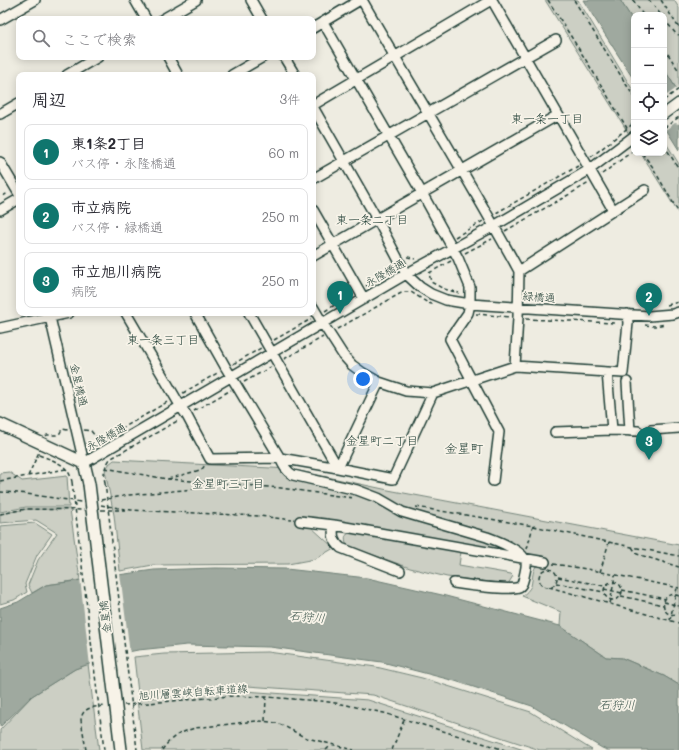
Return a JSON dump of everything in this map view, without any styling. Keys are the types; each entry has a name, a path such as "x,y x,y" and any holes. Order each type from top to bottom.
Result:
{"main road":[{"path":"0,424 84,463"},
{"name":"金星橋","path":"84,463 89,484 121,750"}],"street":[{"path":"0,20 35,0"},
{"path":"135,0 144,16"},
{"path":"169,16 196,0"},
{"path":"251,0 260,16"},
{"path":"316,26 361,0 494,226 519,271 515,366"},
{"path":"316,104 394,56 491,0 612,210"},
{"path":"323,22 422,193 458,258 470,287 469,308 450,339 499,432 493,481"},
{"path":"316,177 556,40"},
{"path":"72,72 93,60"},
{"path":"170,60 176,72"},
{"path":"239,72 258,60"},
{"path":"286,60 293,72"},
{"path":"667,112 679,103"},
{"path":"0,114 16,105"},
{"name":"緑橋通","path":"316,111 377,219 406,274 420,287 432,294 469,308 518,307 628,319 679,312"},
{"path":"316,254 558,115"},
{"name":"永隆橋通","path":"84,463 406,274 494,226 589,170 631,138"},
{"path":"0,162 16,189"},
{"path":"519,271 645,190"},
{"path":"0,210 16,202"},
{"path":"316,215 364,300"},
{"path":"316,312 343,355 352,365 363,373 379,382 406,391 433,393 515,366 623,373 628,319"},
{"path":"0,328 46,316"},
{"name":"金星橋通","path":"50,316 84,463"},
{"path":"128,316 187,416 210,459 280,458 393,479 433,393"},
{"path":"197,316 287,471 293,475 357,490 378,498 402,512 501,542 525,559 526,565 523,581 518,588 508,589 454,583"},
{"path":"251,316 338,468"},
{"path":"555,432 612,430 634,431 619,405 607,372"},
{"path":"338,468 379,382"},
{"path":"612,430 627,382"},
{"path":"652,430 679,428"},
{"path":"300,521 334,525 546,562"},
{"path":"334,525 332,534 333,538 341,548 400,570"}],"path":[{"path":"548,0 627,128"},
{"path":"574,0 631,92"},
{"path":"633,0 641,12"},
{"path":"649,0 659,12"},
{"path":"661,0 679,28"},
{"path":"667,23 676,34 679,35"},
{"path":"667,53 679,71"},
{"path":"667,98 679,89"},
{"path":"667,126 679,117"},
{"path":"667,150 679,169"},
{"path":"431,282 429,273 499,235 595,179 631,152"},
{"path":"644,156 652,166 679,213"},
{"path":"137,750 104,474 105,468 110,459 403,292 411,292 428,303 440,307"},
{"path":"666,306 679,302"},
{"path":"469,308 518,318 603,323 628,319"},
{"path":"644,325 655,326 667,323"},
{"path":"91,430 98,438 109,436 175,398"},
{"path":"28,476 47,434 56,435 62,429"},
{"path":"38,454 56,462 66,469 72,482 104,750"},
{"path":"167,479 200,470 210,459"},
{"path":"0,481 66,469"},
{"path":"131,510 96,503 129,496 194,489 202,482"},
{"path":"0,492 20,493 82,502"},
{"path":"0,514 26,509 85,510"},
{"path":"100,510 259,516 300,521"},
{"path":"525,559 532,526"},
{"path":"600,572 609,542"},
{"path":"632,547 637,554 679,567"},
{"path":"546,562 678,588 670,620"},
{"path":"605,586 558,577 555,572 550,569 541,572 539,578 543,586 679,623"},
{"path":"610,604 615,575"},
{"path":"549,587 552,587 556,583 558,577"},
{"path":"609,582 615,582 620,585 622,590 621,596 616,600 610,600 605,596 605,586 609,582"},
{"path":"556,583 604,592"},
{"path":"604,588 622,593"},
{"path":"622,590 665,599"},
{"path":"679,596 676,594 670,595 665,599 663,605 668,613 679,613"},
{"path":"621,596 663,605"},
{"path":"664,602 679,606"},
{"name":"旭川層雲峡自転車道線","path":"119,705 219,697 266,697 342,704 404,719 505,750"},
{"path":"265,721 266,697"},
{"path":"86,750 81,720 84,712 90,707 112,706"},
{"path":"392,750 404,719"},
{"path":"162,750 172,738 178,734 195,728 256,721 280,724 302,736 354,750"},
{"path":"326,750 331,744"}],"shaded area":[{"path":"545,0 578,0 631,87 631,137"},
{"path":"620,0 674,0 679,8 679,93 667,74 667,12 631,12 631,17"},
{"path":"667,145 679,164 679,214 643,156 667,156"},
{"path":"114,460 290,469 388,490 679,545 679,685 664,676 622,658 606,657 560,626 561,612 522,596 531,586 534,571 538,564 461,552 459,565 511,574 513,576 508,584 447,577 410,568 351,547 346,544 345,538 346,535 351,532 310,526 334,548 315,559 288,564 153,565 120,571 114,515 105,471 109,464"},
{"path":"9,472 22,481 67,476 69,507 26,507 0,512 0,473"},
{"path":"26,509 70,509 80,580 46,585 32,593 28,585 38,560 57,533 36,520 0,523 0,514"},
{"path":"35,523 52,534 37,555 25,584 27,592 14,600 0,604 0,526"},
{"path":"268,652 376,667 422,678 531,712 592,750 540,750 373,695 233,685 138,693 134,657 164,654"},
{"path":"88,664 99,750 0,750 0,730 32,696 75,669"},
{"path":"231,690 368,700 524,750 143,750 137,699"}],"water":[{"path":"583,0 620,0 631,17 631,75"},
{"path":"667,74 679,93 679,150 667,131"},
{"name":"石狩川","path":"215,568 286,569 367,578 442,595 560,626 606,657 622,658 664,676 679,685 679,750 607,750 532,706 455,681 382,662 270,647 187,645 138,650 118,654 75,669 32,696 0,727 0,608 18,602 46,585 154,570"}],"pier":[{"path":"678,87 679,124 675,123 667,129 667,120 667,95"},
{"path":"120,573 130,654 119,656 90,666 80,578"}],"place":[{"name":"東1条2丁目","path":"340,314"},
{"name":"市立病院","path":"649,316"},
{"name":"市立旭川病院","path":"649,460"}],"district":[{"name":"東一条一丁目","path":"547,119"},
{"name":"東一条二丁目","path":"372,220"},
{"name":"東一条三丁目","path":"163,340"},
{"name":"金星町二丁目","path":"382,441"},
{"name":"金星町","path":"464,448"},
{"name":"金星町三丁目","path":"228,484"}]}
